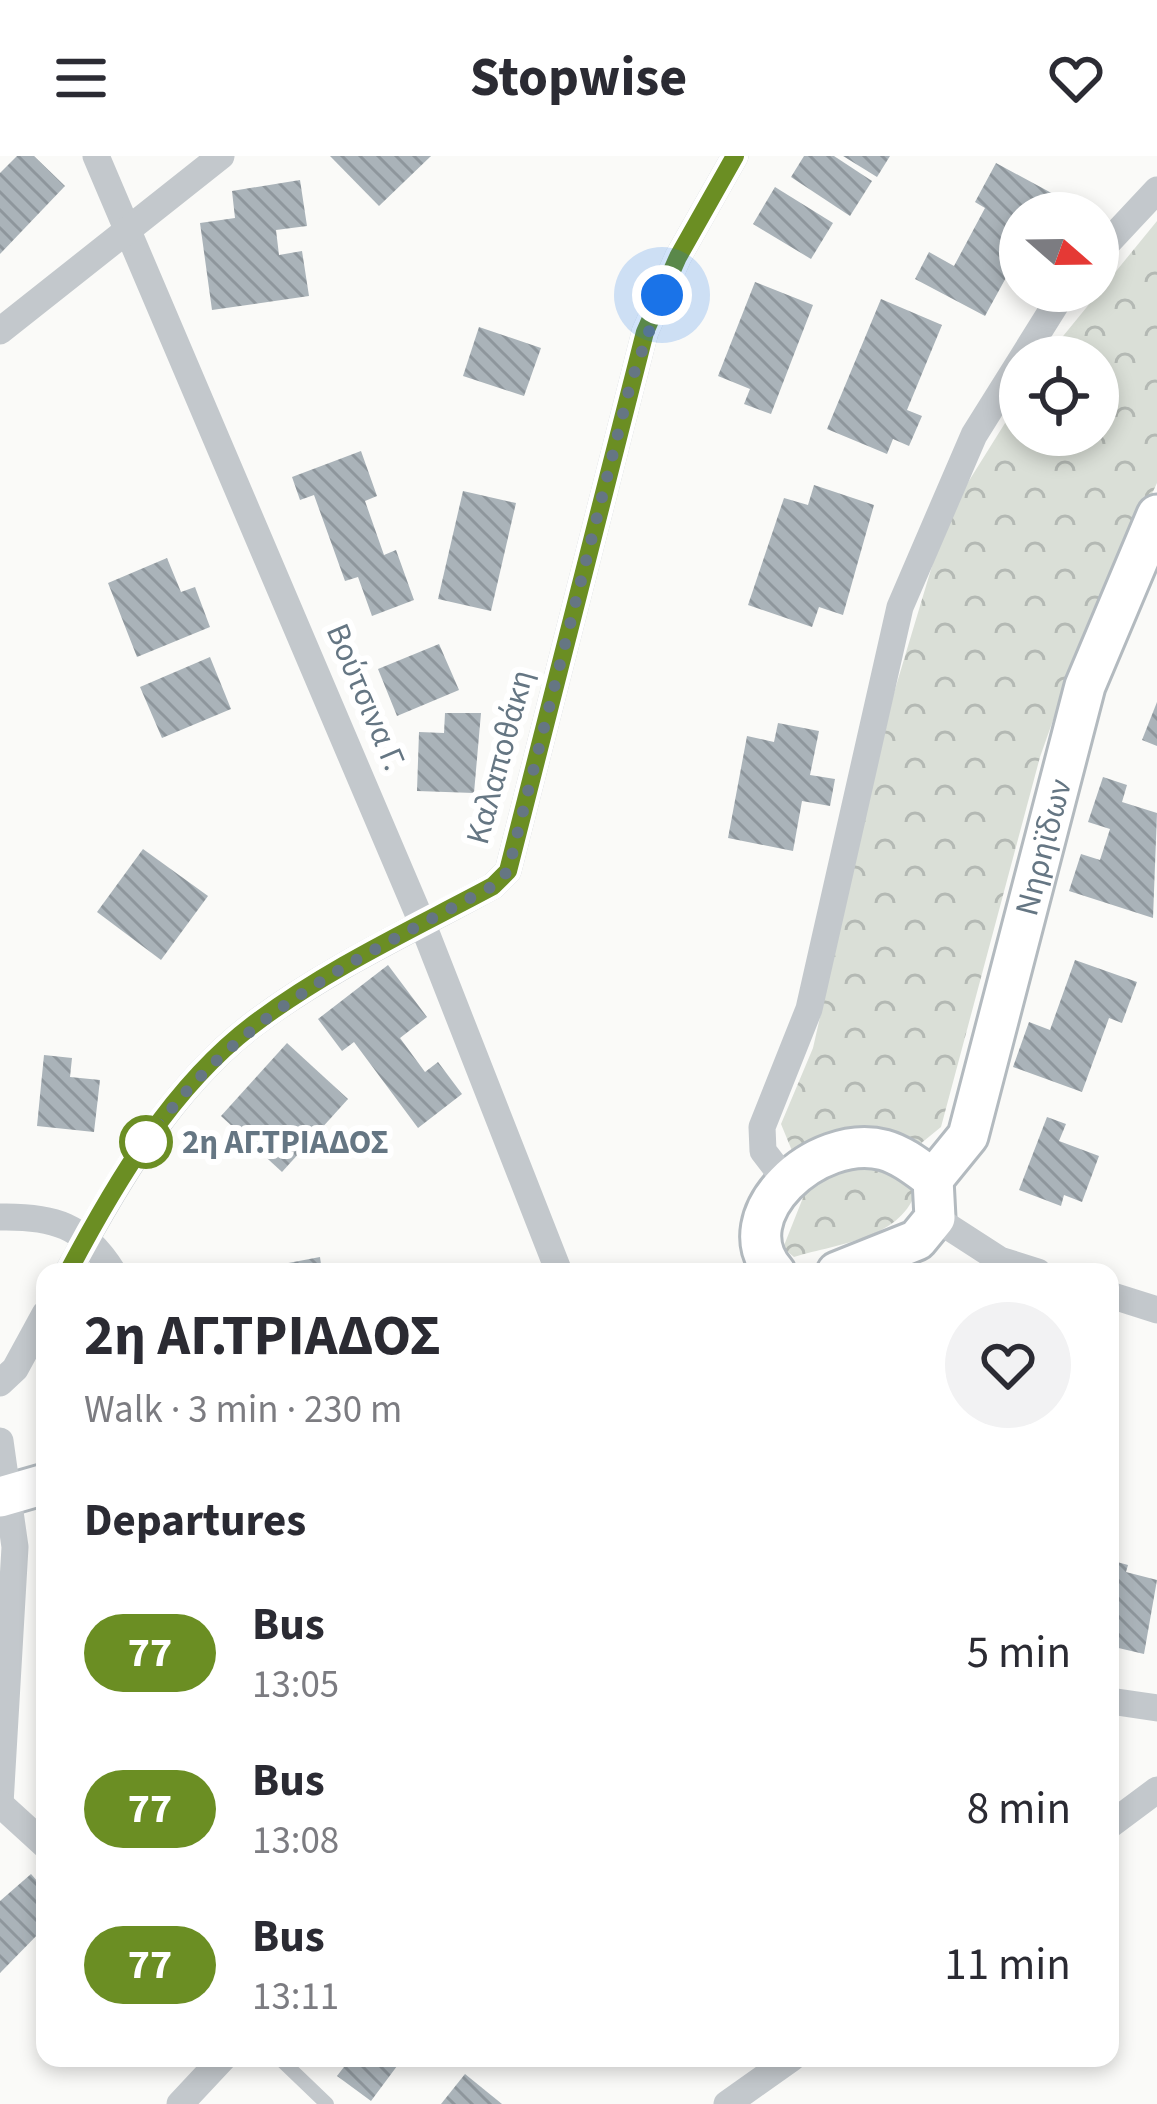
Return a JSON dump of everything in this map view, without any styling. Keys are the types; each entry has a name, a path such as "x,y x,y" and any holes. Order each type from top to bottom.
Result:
{"street":[{"name":"Βούτσινα Γ.","path":"96,156 423,925 555,1263"},
{"path":"0,331 221,156"},
{"name":"Καλαποθάκη","path":"73,1263 153,1132 227,1046 336,969 493,886 508,871 645,332 678,257 735,156"},
{"path":"1119,231 1157,190"},
{"path":"786,1181 763,1151 762,1127 809,1010 900,607 974,435 1051,312"},
{"name":"Νηρηϊδων","path":"933,1179 968,1136 1085,686 1157,515"},
{"path":"760,1263 766,1221 786,1181 808,1161 844,1148 884,1150 933,1179 935,1218 917,1240 860,1263"},
{"path":"0,1217 52,1218 87,1236 106,1263"},
{"path":"935,1218 1010,1263"},
{"path":"1119,1298 1157,1310"},
{"path":"0,1383 15,1369 36,1330"},
{"path":"0,1441 19,1491 0,1804 36,1837"},
{"path":"1119,1702 1157,1708"},
{"path":"1119,1818 1157,1790"},
{"path":"180,2104 215,2067"},
{"path":"727,2104 779,2067"}],"lane":[{"path":"288,2067 327,2104"}],"green space":[{"path":"1157,221 1157,483 1073,664 1040,757 941,1127 914,1149 887,1128 851,1128 795,1158 781,1124 813,1048 893,696 947,516 999,433 999,456 1119,456 1119,336 1063,336 1083,312 1119,312 1119,268"},
{"path":"843,1165 891,1169 917,1188 910,1205 884,1229 794,1257 783,1248 810,1180"}],"building":[{"path":"17,156 34,156 65,186 0,254 0,173"},
{"path":"330,156 431,156 379,206"},
{"path":"804,156 834,156 872,181 850,216 791,177"},
{"path":"843,156 890,156 877,177"},
{"path":"996,163 1050,192 999,192 999,290 985,316 915,279 929,252 954,266 985,208 975,202"},
{"path":"300,180 307,226 276,230 279,255 302,251 309,296 212,310 200,223 235,218 232,191"},
{"path":"775,187 833,223 811,259 753,224"},
{"path":"755,282 813,305 771,414 744,404 750,389 718,376"},
{"path":"881,299 942,325 907,410 922,416 909,446 893,439 887,454 827,429"},
{"path":"479,327 541,348 524,396 463,376"},
{"path":"361,451 377,496 365,501 384,555 396,550 414,600 372,616 358,577 345,581 314,495 300,500 292,477"},
{"path":"814,485 874,505 843,615 819,607 812,627 748,605 784,498 808,505"},
{"path":"463,491 516,503 491,611 438,599"},
{"path":"167,558 181,592 195,587 210,627 137,657 108,583"},
{"path":"439,644 459,690 397,716 378,669"},
{"path":"210,657 231,709 162,738 140,687"},
{"path":"1157,702 1157,746 1142,740"},
{"path":"445,713 481,713 474,793 417,791 419,732 444,733"},
{"path":"778,723 819,731 810,775 835,779 830,806 802,801 793,851 728,838 747,736 774,742"},
{"path":"1103,777 1127,785 1122,802 1157,813 1153,918 1069,891 1081,854 1100,860 1110,829 1088,822"},
{"path":"143,849 208,896 161,960 97,912"},
{"path":"1075,960 1137,982 1122,1023 1109,1018 1082,1092 1013,1067 1029,1022 1050,1030"},
{"path":"388,965 427,1017 400,1038 425,1072 438,1062 462,1094 418,1128 354,1042 342,1051 318,1019"},
{"path":"287,1043 348,1099 282,1172 221,1116"},
{"path":"44,1055 72,1058 70,1077 100,1080 94,1132 37,1126"},
{"path":"1047,1117 1066,1124 1059,1141 1099,1156 1082,1202 1064,1195 1061,1206 1019,1190"},
{"path":"320,1257 321,1263 288,1263"},
{"path":"1119,1562 1128,1565 1126,1572 1157,1580 1144,1654 1119,1648"},
{"path":"31,1874 36,1880 36,1936 0,1973 0,1901"},
{"path":"344,2067 396,2067 371,2101 337,2076"},
{"path":"465,2074 502,2104 441,2104"}],"bus line":[{"name":"77","path":"73,1263 112,1189 153,1132 227,1046 352,959 493,886 508,871 645,332 678,257 735,156"}],"place":[{"name":"2η ΑΓ.ΤΡΙΑΔΟΣ","path":"146,1142"}],"route":[{"path":"146,1142 227,1046 256,1022 352,959 493,886 508,871 631,382 662,295"}]}
